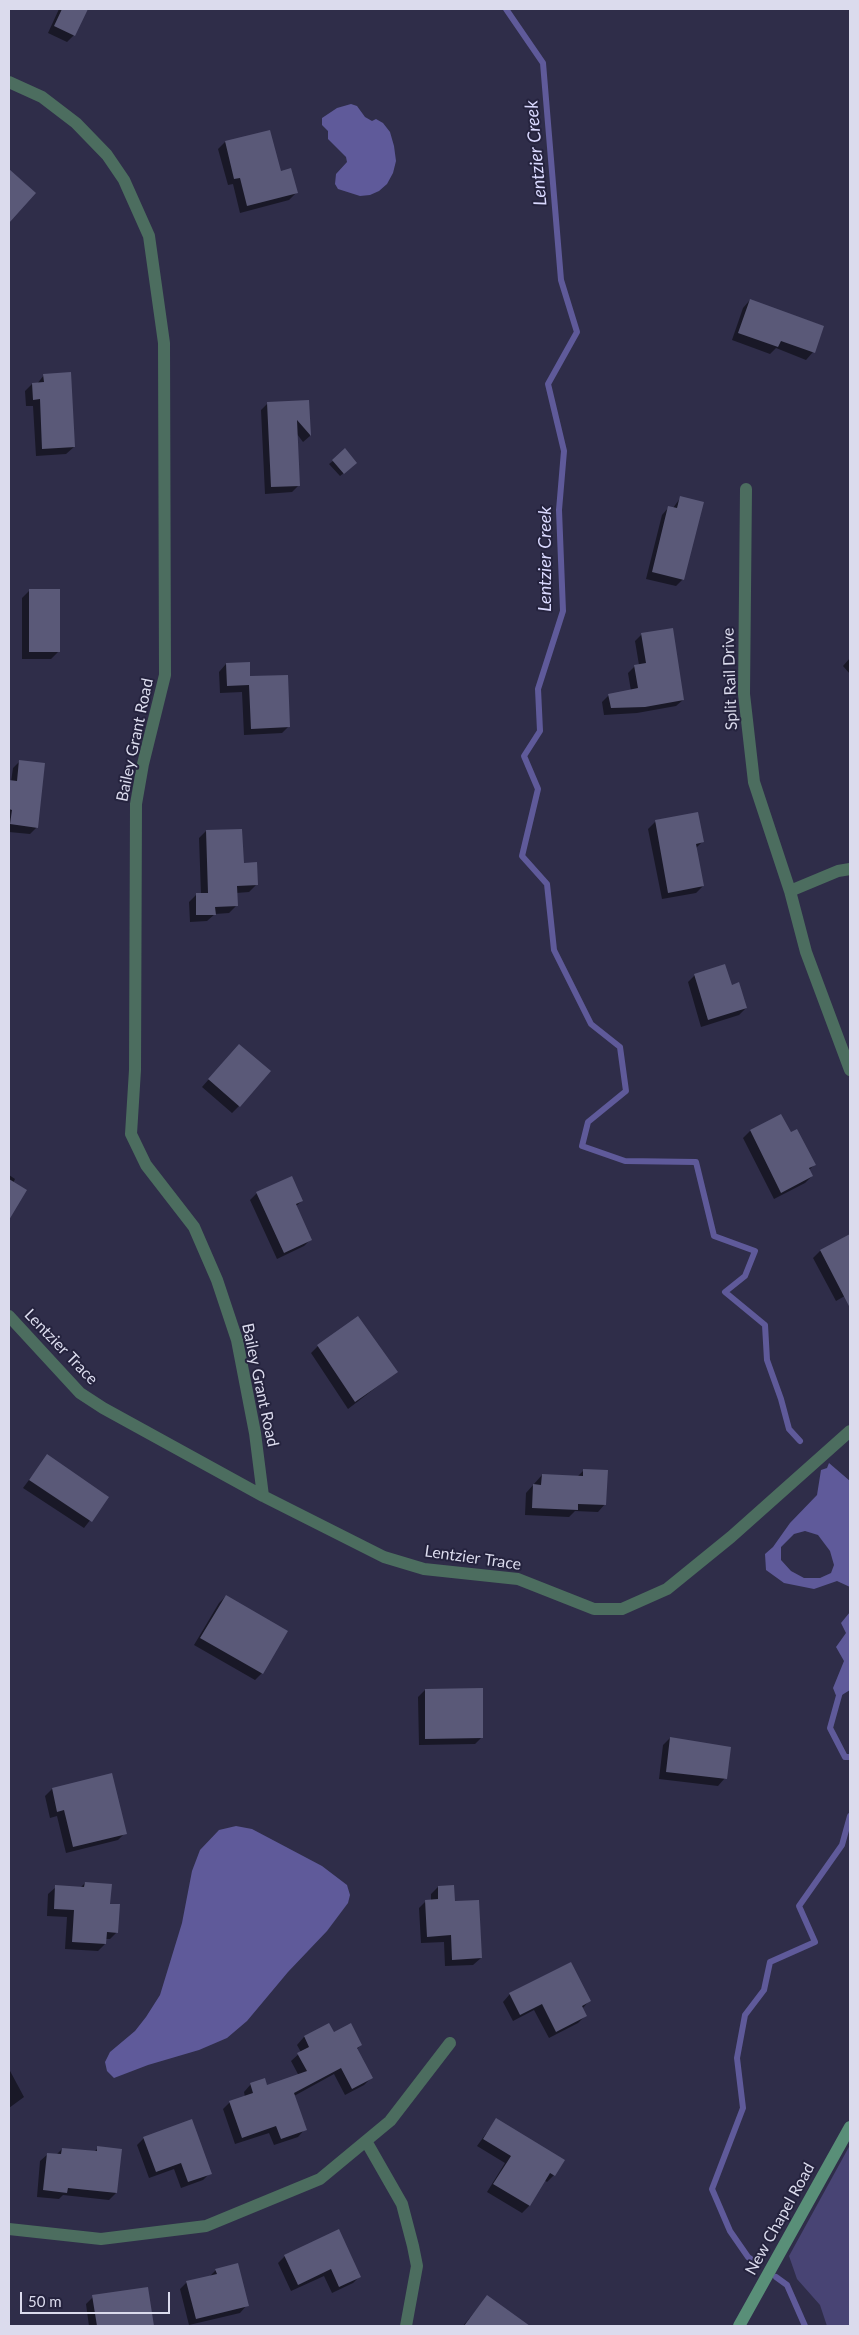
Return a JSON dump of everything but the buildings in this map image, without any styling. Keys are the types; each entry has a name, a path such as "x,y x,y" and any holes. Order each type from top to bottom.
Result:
{"street":[{"name":"Bailey Grant Road","path":"9,82 42,97 76,123 107,155 124,180 149,236 164,343 165,675 143,764 136,804 135,1070 131,1134 146,1165 194,1227 217,1280 237,1340 255,1433 263,1496"},
{"name":"Split Rail Drive","path":"746,489 744,694 754,782 790,891"},
{"path":"850,869 838,871 790,891 806,952 850,1070"},
{"name":"Lentzier Trace","path":"9,1316 80,1393 103,1408 263,1496 384,1557 424,1569 518,1579 594,1609 622,1610 667,1589 731,1538 850,1431"},
{"path":"9,2229 101,2239 206,2226 320,2179 390,2121 450,2043"},
{"name":"New Chapel Road","path":"739,2326 850,2127"},
{"path":"366,2142 402,2204 413,2246 416,2266 406,2326"}],"shaded area":[{"path":"351,104 357,106 365,117 372,121 376,119 383,123 390,132 394,146 396,161 393,173 387,184 379,191 370,195 360,196 338,189 335,184 336,174 347,162 346,157 328,139 328,131 322,125 322,118 337,108"},
{"path":"829,1463 850,1481 850,1587 837,1581 814,1589 784,1583 766,1570 765,1554 773,1547 790,1523 817,1495 821,1470 827,1468","holes":["805,1531 818,1535 830,1551 834,1565 831,1573 820,1578 804,1578 791,1571 781,1560 781,1547 794,1534"]},
{"path":"850,1612 850,1690 837,1698 833,1688 844,1661 836,1647 846,1633 841,1623"},
{"path":"236,1826 252,1829 322,1866 347,1885 350,1895 348,1903 327,1931 288,1972 247,2021 227,2038 199,2050 148,2065 114,2078 107,2071 105,2062 110,2052 135,2031 160,1995 182,1923 192,1871 200,1850 219,1830"},
{"path":"850,2145 850,2326 827,2326 820,2305 797,2279 789,2256"}],"waterway":[{"name":"Lentzier Creek","path":"506,9 543,63 561,280 577,332 548,384 564,451 559,510 563,611 538,689 540,731 524,756 538,789 522,856 547,884 554,950 591,1024 620,1047 626,1091 588,1122 582,1146 625,1161 696,1162 714,1236 755,1251 745,1276 725,1292 765,1325 767,1360 789,1429 800,1441"},
{"name":"Lentzier Creek","path":"840,1692 830,1728 845,1757 850,1757"},
{"name":"Lentzier Creek","path":"756,2263 748,2257 730,2231 712,2189 743,2108 737,2058 745,2015 764,1990 770,1962 815,1942 799,1906 842,1845 850,1816"},
{"name":"Lentzier Creek","path":"776,2277 787,2285 805,2326"}]}
